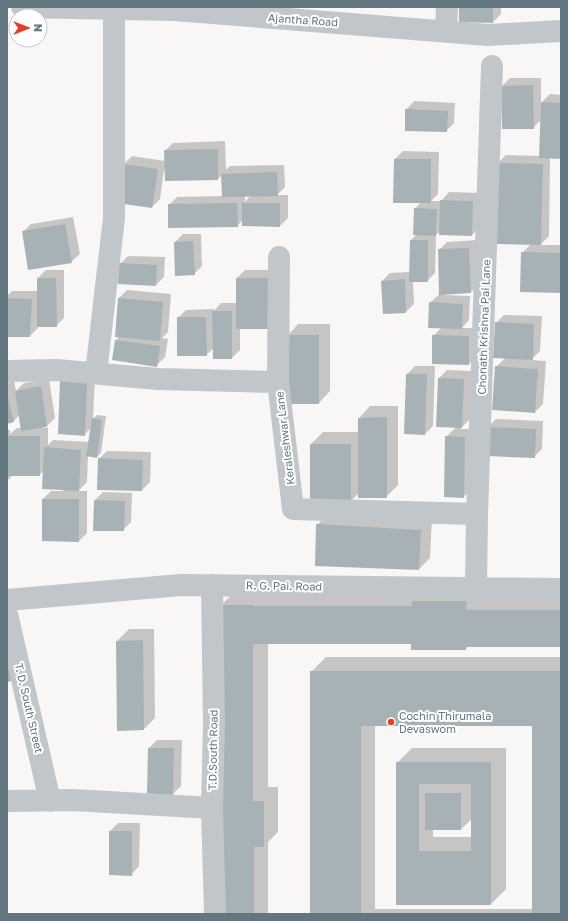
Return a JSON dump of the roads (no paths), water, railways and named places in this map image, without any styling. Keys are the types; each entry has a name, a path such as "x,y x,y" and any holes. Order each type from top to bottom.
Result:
{"street":[{"name":"Ajantha Road","path":"22,7 174,9 488,34 561,31"},
{"path":"446,31 447,7"},
{"path":"96,373 114,218 114,9"},
{"name":"Chonath Krishna Pai Lane","path":"476,588 477,514 492,66"},
{"path":"278,382 279,258"},
{"name":"Keraleshwar Lane","path":"7,371 57,370 158,379 278,382 293,509 477,514"},
{"name":"R. G. Pai. Road","path":"7,600 181,585 561,589"},
{"name":"T.D.South Road","path":"212,585 214,723 212,808 215,914"},
{"name":"T. D. South Street","path":"7,614 50,801"},
{"path":"7,801 73,800 212,808"}],"place":[{"name":"Cochin Thirumala Devaswom","path":"391,722"}]}
